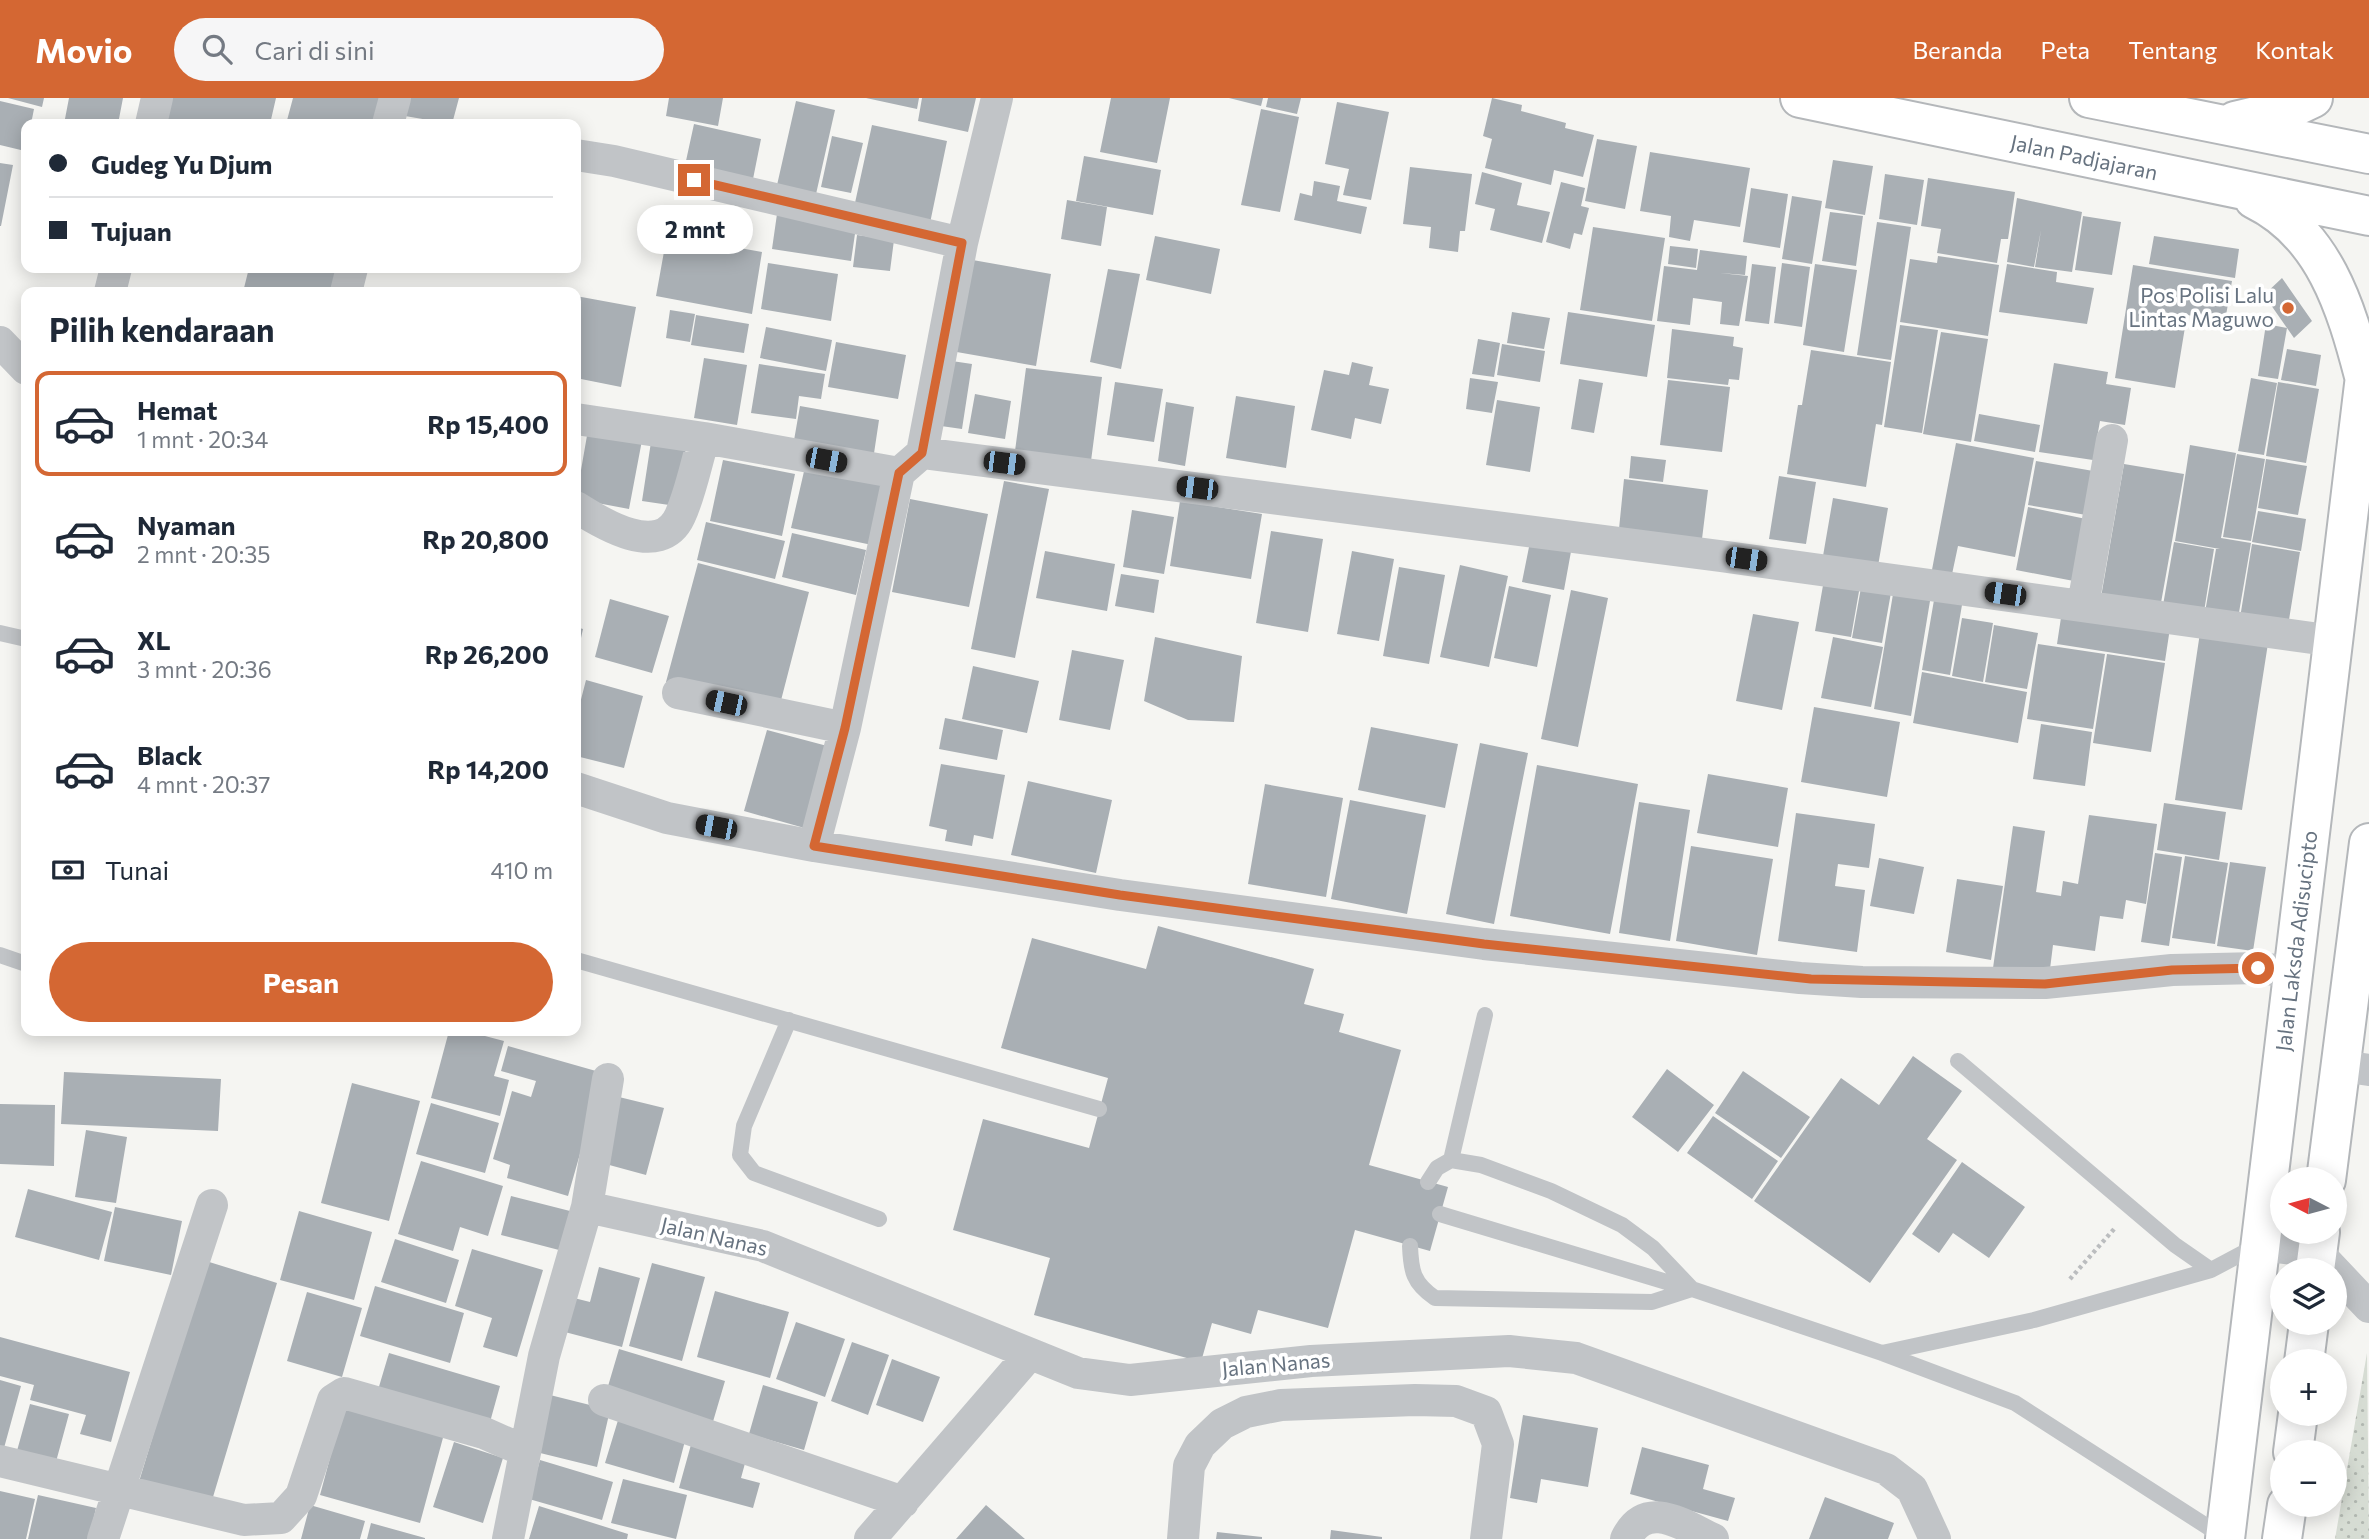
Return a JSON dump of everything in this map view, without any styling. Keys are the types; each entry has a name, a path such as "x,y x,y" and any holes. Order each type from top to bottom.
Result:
{"highway":[{"path":"2089,98 2369,154"},
{"path":"2219,124 2253,119 2313,98"},
{"name":"Jalan Padjajaran","path":"1805,99 2369,216"},
{"path":"2228,188 2267,206 2296,229 2320,258 2340,293 2367,361"},
{"name":"Jalan Laksda Adisucipto","path":"2225,1538 2367,361"},
{"path":"2329,1167 2355,1068 2369,843"},
{"path":"2283,1539 2286,1517"}],"street":[{"path":"151,119 157,98"},
{"path":"389,119 395,98"},
{"path":"814,846 998,98"},
{"path":"581,156 614,161 962,243"},
{"path":"10,344 21,361"},
{"path":"581,428 704,438 2082,605 2334,641"},
{"path":"581,510 608,528 630,536 652,535 667,530 680,518 704,438"},
{"path":"2082,605 2112,440"},
{"path":"678,693 845,728"},
{"path":"581,790 667,818 814,846 1120,895 1484,944 1811,979 2045,984 2172,970 2258,968 2294,972"},
{"path":"508,1539 544,1356 587,1208 608,1079"},
{"path":"103,1539 212,1205"},
{"name":"Jalan Nanas","path":"587,1208 763,1246 1079,1373 1129,1380 1311,1361 1496,1351 1576,1358 1886,1469 1912,1489 1936,1539"},
{"path":"2260,1245 2317,1251 2369,1307"},
{"path":"870,1539 1029,1355"},
{"path":"0,1461 121,1488 244,1520 281,1518 301,1496 333,1400 344,1394 484,1433 525,1451"},
{"path":"1182,1539 1189,1466 1200,1445 1222,1424 1246,1412 1281,1405 1415,1399 1456,1401 1486,1412 1498,1444 1486,1539"},
{"path":"604,1400 903,1502"},
{"path":"1626,1539 1635,1523 1652,1516 1668,1518 1713,1539"}],"lane":[{"path":"0,633 21,638"},
{"path":"0,955 21,962"},
{"path":"581,961 1099,1109"},
{"path":"1451,1160 1485,1015"},
{"path":"789,1020 744,1126 740,1154 754,1173 879,1219"},
{"path":"1958,1061 2132,1209 2211,1270"},
{"path":"1428,1182 1437,1168 1451,1160 1481,1165 1551,1191 1622,1225 1653,1248 1692,1289"},
{"path":"1440,1214 1692,1289 1882,1353 2015,1403 2225,1538"},
{"path":"1882,1353 2035,1320 2211,1270 2260,1245"},
{"path":"1410,1246 1412,1275 1421,1288 1435,1298 1652,1302 1692,1289"}],"path":[{"path":"2035,1320 2132,1209"}],"shaded area":[{"path":"2367,1353 2369,1539 2335,1539 2339,1517 2347,1517 2347,1469"}],"building":[{"path":"8,98 44,98 42,107"},
{"path":"69,98 123,98 119,119 65,119"},
{"path":"170,98 276,98 271,119 165,119"},
{"path":"293,98 387,98 381,119 287,119"},
{"path":"404,98 459,98 453,119 423,119 399,115"},
{"path":"669,98 723,98 718,126 666,116"},
{"path":"866,98 919,98 917,109"},
{"path":"922,98 976,98 968,132 918,121"},
{"path":"1111,98 1170,98 1157,163 1100,152"},
{"path":"1229,98 1263,98 1261,106"},
{"path":"1268,98 1301,98 1297,114 1266,107"},
{"path":"1492,98 1522,105 1521,111 1566,123 1565,128 1594,135 1583,177 1554,170 1551,185 1485,168 1492,139 1483,136"},
{"path":"0,101 34,109 32,119 21,119 21,150 0,145"},
{"path":"796,101 835,110 814,203 775,194"},
{"path":"1337,102 1389,112 1371,200 1343,195 1349,169 1325,164"},
{"path":"1261,109 1299,117 1280,212 1241,205"},
{"path":"694,124 761,139 752,184 684,170"},
{"path":"872,125 947,141 929,228 853,212"},
{"path":"832,136 863,143 851,193 821,187"},
{"path":"1597,139 1637,146 1625,209 1585,201"},
{"path":"1650,152 1750,168 1740,227 1694,220 1690,241 1669,237 1671,216 1640,211"},
{"path":"1084,156 1161,170 1153,215 1076,201"},
{"path":"1833,160 1873,166 1865,215 1825,208"},
{"path":"0,163 13,165 1,226 0,226"},
{"path":"1410,167 1472,174 1465,231 1460,231 1458,252 1429,248 1431,227 1403,224"},
{"path":"1482,172 1522,183 1517,205 1550,212 1542,243 1490,230 1495,209 1475,204"},
{"path":"1885,174 1924,180 1917,225 1879,219"},
{"path":"1928,178 2015,192 2008,239 2001,239 1997,263 1937,253 1941,229 1921,226"},
{"path":"1314,181 1340,186 1337,201 1367,207 1361,234 1294,220 1300,193 1312,196"},
{"path":"1561,182 1585,188 1581,206 1589,208 1582,235 1574,233 1570,249 1546,242"},
{"path":"1751,188 1788,194 1780,248 1743,242"},
{"path":"1792,196 1822,201 1812,264 1782,259"},
{"path":"2017,198 2082,212 2072,272 2035,267 2041,230 2034,267 2007,262"},
{"path":"1067,200 1107,207 1101,246 1061,239"},
{"path":"1830,212 1863,216 1856,266 1822,261"},
{"path":"777,214 856,227 851,261 772,249"},
{"path":"2083,216 2121,222 2112,275 2075,270"},
{"path":"1877,222 1911,227 1891,360 1857,355"},
{"path":"1593,227 1665,238 1652,321 1580,310"},
{"path":"667,235 762,252 752,314 656,296"},
{"path":"857,235 894,240 890,271 853,267"},
{"path":"1155,236 1220,249 1211,294 1146,280"},
{"path":"2154,236 2239,249 2235,278 2149,264"},
{"path":"1670,246 1698,249 1696,268 1668,264"},
{"path":"1700,250 1747,256 1745,275 1720,273 1748,276 1739,326 1720,324 1722,302 1693,298 1690,325 1657,321 1664,266 1697,270"},
{"path":"1938,256 1999,265 1988,336 1900,322 1910,259 1937,263"},
{"path":"967,259 1051,274 1036,366 951,351"},
{"path":"768,263 838,274 831,321 761,309"},
{"path":"1782,263 1810,267 1802,327 1774,323"},
{"path":"1752,264 1776,267 1769,324 1745,321"},
{"path":"1815,264 1857,270 1844,352 1803,345"},
{"path":"2007,264 2057,272 2056,282 2094,288 2087,324 1999,312"},
{"path":"2133,265 2232,281 2225,321 2187,315 2175,388 2115,378"},
{"path":"1108,269 1140,274 1121,369 1090,362"},
{"path":"248,273 342,273 338,287 244,287"},
{"name":"Pos Polisi Lalu Lintas Maguwo","path":"2282,278 2312,321 2294,338 2264,295"},
{"path":"581,297 636,307 621,387 581,379"},
{"path":"670,310 695,314 690,342 666,338"},
{"path":"1512,312 1550,318 1544,349 1507,343"},
{"path":"1568,312 1655,325 1647,377 1560,364"},
{"path":"696,315 749,324 744,353 691,345"},
{"path":"2266,324 2287,328 2278,379 2258,376"},
{"path":"1900,325 1938,330 1922,433 1884,427"},
{"path":"766,327 832,340 826,371 760,358"},
{"path":"1672,329 1734,337 1733,346 1743,348 1739,380 1729,379 1728,385 1667,378"},
{"path":"1941,332 1988,339 1971,442 1923,434"},
{"path":"1478,339 1500,343 1494,377 1472,374"},
{"path":"836,342 906,355 898,399 828,387"},
{"path":"1502,344 1545,351 1540,382 1497,375"},
{"path":"2287,349 2321,355 2316,386 2281,380"},
{"path":"1811,350 1891,362 1882,425 1876,424 1866,487 1787,474 1798,405 1802,405"},
{"path":"704,358 747,365 737,425 694,418"},
{"path":"945,360 972,364 962,429 934,425"},
{"path":"1352,362 1373,367 1369,385 1389,389 1381,424 1355,418 1351,439 1311,430 1324,370 1349,375"},
{"path":"2054,363 2108,372 2106,384 2131,388 2125,425 2100,421 2093,460 2039,452"},
{"path":"759,364 825,374 821,399 799,396 796,419 751,413"},
{"path":"1026,368 1102,377 1091,461 1015,451"},
{"path":"1470,378 1498,382 1492,413 1466,409"},
{"path":"2251,378 2277,383 2264,455 2238,451"},
{"path":"1579,379 1603,383 1594,433 1571,429"},
{"path":"1668,380 1730,387 1722,452 1660,445"},
{"path":"1115,382 1163,389 1154,442 1107,435"},
{"path":"2278,382 2319,389 2306,463 2266,456"},
{"path":"975,394 1011,401 1005,439 968,433"},
{"path":"1236,396 1295,406 1286,468 1226,458"},
{"path":"1497,400 1540,407 1530,472 1486,465"},
{"path":"1166,402 1194,407 1185,466 1158,461"},
{"path":"800,406 879,420 873,460 793,446"},
{"path":"1979,414 2040,425 2035,452 1974,441"},
{"path":"589,424 643,435 629,509 581,500 581,470"},
{"path":"651,442 686,448 676,506 642,501"},
{"path":"1956,443 2034,458 2015,557 1958,546 1951,579 1931,575"},
{"path":"2190,445 2236,453 2221,538 2251,543 2237,624 2204,618 2216,549 2220,549 2175,541"},
{"path":"2237,454 2265,459 2251,541 2223,537"},
{"path":"1631,456 1666,460 1663,482 1629,478"},
{"path":"2266,459 2307,466 2298,515 2258,508"},
{"path":"723,460 795,474 782,536 710,521"},
{"path":"2036,461 2099,472 2092,516 2028,505"},
{"path":"2124,464 2184,474 2159,614 2100,603"},
{"path":"805,467 885,485 872,545 791,528"},
{"path":"1779,476 1816,482 1806,544 1769,539"},
{"path":"1624,479 1708,490 1702,539 1619,529"},
{"path":"1004,481 1049,489 1015,658 971,649"},
{"path":"1833,498 1888,508 1878,566 1823,556"},
{"path":"910,499 988,514 969,607 892,592"},
{"path":"1180,501 1262,514 1251,579 1170,566"},
{"path":"2028,507 2091,520 2079,582 2016,570"},
{"path":"1132,510 1174,517 1164,574 1123,567"},
{"path":"2258,511 2306,519 2301,551 2252,542"},
{"path":"706,522 785,541 775,579 697,560"},
{"path":"1271,531 1323,539 1308,632 1256,623"},
{"path":"792,533 866,550 856,595 782,577"},
{"path":"1531,537 1572,546 1564,590 1522,582"},
{"path":"2174,542 2214,549 2203,618 2162,611"},
{"path":"2252,544 2300,552 2287,632 2239,624"},
{"path":"1045,551 1115,564 1107,611 1036,598"},
{"path":"1352,551 1394,559 1379,641 1337,634"},
{"path":"698,563 809,592 778,712 666,682"},
{"path":"1460,565 1508,576 1489,667 1440,657"},
{"path":"1399,567 1445,575 1429,664 1383,656"},
{"path":"1121,574 1159,580 1154,613 1115,606"},
{"path":"1825,574 1861,580 1851,637 1815,631"},
{"path":"1862,582 1892,587 1882,643 1852,638"},
{"path":"1509,586 1551,595 1537,667 1494,658"},
{"path":"1894,588 1931,595 1911,716 1874,709"},
{"path":"1571,590 1608,598 1578,747 1541,739"},
{"path":"610,599 669,616 652,673 595,657"},
{"path":"1934,600 1962,605 1950,675 1922,670"},
{"path":"2062,611 2170,628 2165,661 2057,644"},
{"path":"1753,614 1799,622 1782,710 1736,701"},
{"path":"1962,618 1993,623 1983,682 1952,676"},
{"path":"1994,625 2038,633 2027,689 1985,682"},
{"path":"2201,626 2269,637 2242,810 2175,800"},
{"path":"1155,637 1242,656 1234,722 1188,720 1144,701"},
{"path":"1833,637 1883,647 1871,707 1821,698"},
{"path":"2038,644 2105,654 2093,729 2027,719"},
{"path":"1072,650 1124,660 1110,730 1059,720"},
{"path":"2107,654 2165,663 2151,752 2093,743"},
{"path":"973,666 1039,681 1027,733 962,719"},
{"path":"1922,672 2027,692 2018,743 1913,723"},
{"path":"586,680 643,696 624,768 581,757 581,700"},
{"path":"1814,707 1900,722 1887,797 1801,782"},
{"path":"945,718 1003,730 997,760 939,749"},
{"path":"2041,724 2092,732 2085,786 2033,779"},
{"path":"1371,727 1458,744 1445,808 1358,790"},
{"path":"767,730 831,747 808,829 744,811"},
{"path":"1480,743 1528,753 1494,924 1446,914"},
{"path":"941,764 1005,775 993,839 974,835 972,846 945,841 947,830 929,826"},
{"path":"1537,765 1638,784 1610,934 1510,916"},
{"path":"1708,774 1788,788 1778,847 1697,833"},
{"path":"1028,781 1112,800 1096,873 1011,855"},
{"path":"1265,784 1343,798 1326,897 1248,884"},
{"path":"1350,800 1426,815 1407,914 1331,899"},
{"path":"1639,802 1690,810 1670,941 1619,933"},
{"path":"2164,803 2226,812 2219,860 2157,850"},
{"path":"1796,813 1875,824 1869,868 1838,864 1835,886 1865,890 1857,952 1778,941"},
{"path":"2089,815 2157,824 2146,904 2126,900 2123,919 2100,916 2095,951 2053,945 2049,977 1993,968 2013,826 2045,831 2036,892 2061,896 2063,881 2078,884"},
{"path":"1691,846 1773,859 1757,955 1676,941"},
{"path":"2155,853 2182,857 2169,946 2141,942"},
{"path":"2185,856 2228,863 2215,944 2172,938"},
{"path":"1879,858 1924,867 1914,914 1870,906"},
{"path":"2230,862 2266,867 2253,951 2217,946"},
{"path":"1957,879 2003,886 1991,960 1946,952"},
{"path":"1158,926 1314,969 1304,1004 1344,1014 1339,1032 1401,1050 1369,1165 1448,1187 1430,1251 1355,1230 1328,1328 1258,1310 1251,1334 1212,1323 1201,1362 1034,1315 1050,1258 953,1230 983,1119 1089,1148 1108,1078 1001,1048 1032,938 1146,969"},
{"path":"448,1036 485,1036 504,1041 494,1076 509,1080 500,1116 431,1098"},
{"path":"508,1046 603,1073 568,1196 507,1178 510,1165 493,1159 512,1091 531,1097 536,1081 501,1071"},
{"path":"1913,1056 1962,1091 1927,1139 1957,1160 1870,1283 1754,1201 1841,1078 1879,1105"},
{"path":"1667,1069 1714,1105 1678,1152 1632,1117"},
{"path":"1743,1071 1810,1117 1781,1158 1715,1113"},
{"path":"64,1072 221,1079 218,1131 61,1124"},
{"path":"352,1083 420,1101 389,1221 321,1203"},
{"path":"619,1097 664,1108 646,1175 602,1163"},
{"path":"431,1103 499,1123 485,1173 416,1154"},
{"path":"0,1104 55,1105 54,1166 0,1164"},
{"path":"1713,1116 1778,1161 1752,1199 1687,1153"},
{"path":"86,1130 127,1137 116,1203 75,1197"},
{"path":"421,1161 503,1186 488,1236 460,1227 453,1251 398,1234"},
{"path":"1962,1162 2025,1207 1989,1258 1953,1233 1939,1253 1912,1234"},
{"path":"28,1189 112,1212 99,1260 15,1237"},
{"path":"511,1196 570,1211 559,1250 501,1235"},
{"path":"115,1207 182,1221 171,1275 104,1261"},
{"path":"299,1211 372,1232 354,1300 280,1280"},
{"path":"395,1239 459,1260 446,1303 381,1282"},
{"path":"472,1249 543,1270 517,1357 483,1347 492,1318 455,1306"},
{"path":"206,1261 277,1283 210,1507 138,1485"},
{"path":"652,1263 705,1277 682,1361 629,1346"},
{"path":"599,1267 640,1278 622,1347 561,1331 570,1297 590,1302"},
{"path":"375,1286 464,1313 450,1363 360,1336"},
{"path":"715,1291 789,1312 770,1378 697,1357"},
{"path":"307,1292 362,1308 342,1377 287,1361"},
{"path":"796,1322 845,1339 825,1397 776,1379"},
{"path":"0,1337 130,1372 111,1442 80,1434 86,1415 30,1400 34,1385 0,1376"},
{"path":"852,1342 889,1355 868,1415 831,1401"},
{"path":"619,1349 725,1381 712,1425 606,1393"},
{"path":"389,1353 500,1386 490,1422 378,1390"},
{"path":"892,1359 940,1377 923,1422 876,1405"},
{"path":"0,1380 21,1386 1,1459 0,1459"},
{"path":"763,1385 818,1402 804,1450 749,1434"},
{"path":"546,1394 610,1410 597,1467 532,1451"},
{"path":"30,1404 69,1414 54,1469 15,1458"},
{"path":"344,1406 444,1434 420,1523 320,1495"},
{"path":"1523,1415 1598,1428 1588,1487 1541,1479 1537,1503 1510,1498"},
{"path":"619,1417 686,1437 674,1483 605,1463"},
{"path":"692,1441 747,1456 741,1478 760,1483 753,1508 679,1488"},
{"path":"454,1442 503,1458 483,1523 433,1507"},
{"path":"1642,1447 1709,1465 1703,1489 1735,1498 1728,1521 1630,1494"},
{"path":"540,1460 613,1482 602,1520 529,1499"},
{"path":"623,1479 687,1495 676,1539 611,1523"},
{"path":"0,1491 35,1499 26,1539 0,1539"},
{"path":"38,1495 96,1508 89,1539 28,1539"},
{"path":"1825,1497 1894,1523 1888,1539 1809,1539"},
{"path":"310,1505 365,1521 360,1539 301,1539"},
{"path":"986,1505 1025,1539 956,1539"},
{"path":"539,1506 628,1534 627,1539 529,1539"},
{"path":"371,1523 425,1538 425,1539 367,1539"},
{"path":"1331,1530 1382,1537 1382,1539 1330,1539"},
{"path":"1217,1532 1262,1537 1262,1539 1216,1539"}],"place":[{"name":"Pos Polisi Lalu Lintas Maguwo","path":"2288,308"}],"route":[{"path":"694,180 962,243 922,453 899,473 845,728 814,846 1120,895 1484,944 1811,979 2045,984 2172,970 2258,968"}]}
